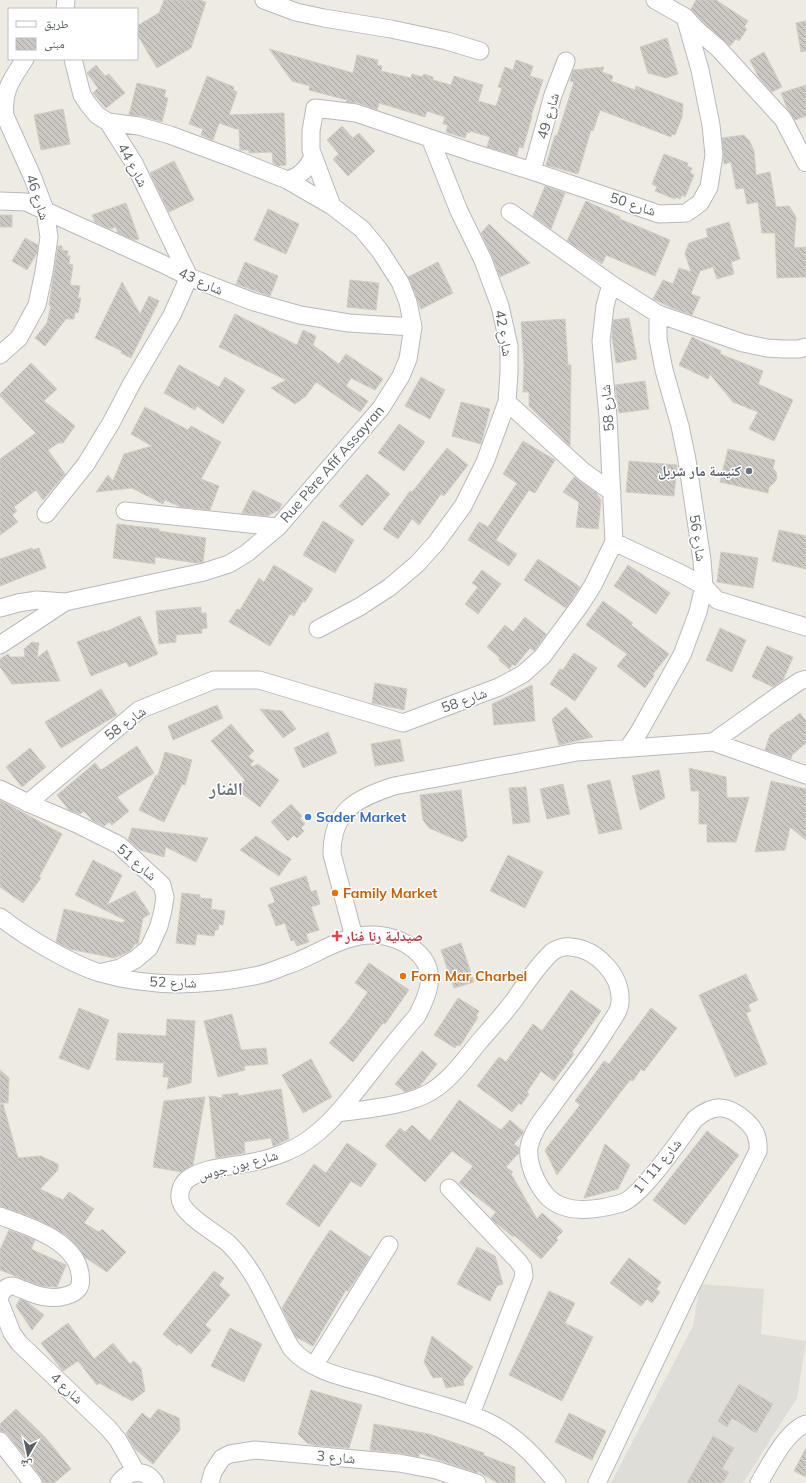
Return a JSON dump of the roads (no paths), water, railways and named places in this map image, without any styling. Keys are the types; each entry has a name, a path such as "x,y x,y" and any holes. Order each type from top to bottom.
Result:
{"street":[{"path":"264,0 296,12 448,41 480,51"},
{"path":"655,0 685,17 697,30 718,48 783,119 806,163"},
{"name":"شارع 50","path":"332,206 313,156 310,141 315,108 356,113 659,214 686,213 700,203 709,187 714,155 711,125 694,43 685,17"},
{"name":"شارع 46","path":"0,355 19,338 37,305 49,237 45,210 33,178 5,116 4,106 7,88 24,60"},
{"name":"شارع 44","path":"73,60 82,95 97,115 108,122 134,163 189,277"},
{"name":"شارع 49","path":"532,171 554,95 566,61"},
{"name":"Rue Père Afif Assayran","path":"0,608 37,600 65,602 204,572 229,564 247,553 278,527 381,408 408,359 413,327 408,302 400,282 380,251 362,229 332,206 287,180 170,135 139,126 108,122"},
{"name":"شارع 42","path":"318,629 361,606 390,587 417,564 436,543 463,506 485,462 507,402 509,346 500,306 483,260 459,211 430,138"},
{"path":"287,180 300,174 309,164 313,156"},
{"name":"شارع 43","path":"0,200 26,202 189,277 236,296 300,315 349,323 413,327"},
{"path":"510,212 611,284 658,314 743,343 782,350 806,347"},
{"path":"46,514 86,464 111,423 132,383 172,315 189,277"},
{"name":"شارع 58","path":"28,803 139,710 214,680 259,680 403,723 499,687 523,674 542,657 593,585 614,542 608,417 601,341 611,284"},
{"name":"شارع 56","path":"628,748 639,732 682,655 698,612 704,586 702,560 687,460 680,426 664,370 658,339 658,314"},
{"path":"507,402 584,472 612,492"},
{"path":"126,511 278,527"},
{"path":"614,542 704,586 717,600 806,627"},
{"name":"Rue Père Afif Assayran","path":"0,645 65,602"},
{"path":"713,742 779,694 806,679"},
{"path":"354,937 332,854 332,843 339,820 350,807 359,800 394,786 577,752 713,742 806,775"},
{"name":"شارع 51","path":"0,789 119,844 162,885 165,897 163,910 159,926 149,948 136,959 120,968 100,973"},
{"name":"شارع 52","path":"0,916 57,953 86,968 100,973 133,980 173,984 216,982 260,975 299,962 329,947 354,937"},
{"name":"شارع بون جوس","path":"354,937 368,935 386,936 411,946 420,954 425,962 429,975 429,984 425,1000 416,1016 338,1113 307,1141 287,1152 249,1163 206,1171 188,1179 184,1182 180,1198 181,1204 195,1219 229,1244 242,1259 252,1272 291,1348 299,1357 314,1366 346,1378 471,1414 503,1430 525,1446 557,1483"},
{"name":"شارع 11 أ 1","path":"338,1113 376,1108 404,1102 432,1091 453,1073 512,1004 529,979 554,950 564,947 571,947 582,949 603,962 618,982 621,1000 620,1008 604,1034 538,1124 532,1137 529,1148 529,1158 538,1185 548,1197 561,1206 574,1209 591,1209 624,1202 635,1195 659,1168 695,1119 702,1113 716,1108 726,1108 737,1112 752,1126 759,1142 758,1151 689,1290 597,1483"},
{"path":"449,1188 518,1261 523,1268 524,1276 471,1414"},
{"path":"0,1216 33,1228 64,1246 77,1262 81,1277 78,1289 71,1294 54,1299 40,1297 14,1286 7,1287 0,1294 0,1298"},
{"path":"314,1366 389,1245"},
{"name":"شارع 4","path":"0,1303 12,1333 19,1343 108,1428 118,1440 136,1472"},
{"path":"759,1483 790,1437 802,1425 806,1424"},
{"path":"0,1441 33,1483"},
{"name":"شارع 3","path":"210,1483 213,1472 222,1458 230,1454 255,1450 399,1463 436,1470 477,1483"},
{"path":"119,1483 126,1476 136,1472 147,1474 155,1483"}],"place":[{"name":"كنيسة مار شربل","path":"749,471"},
{"name":"Sader Market","path":"308,817"},
{"name":"Family Market","path":"335,893"},
{"name":"صيدلية رنا فنار","path":"337,936"},
{"name":"Forn Mar Charbel","path":"403,976"}],"district":[{"name":"الفنار","path":"226,788"}]}
